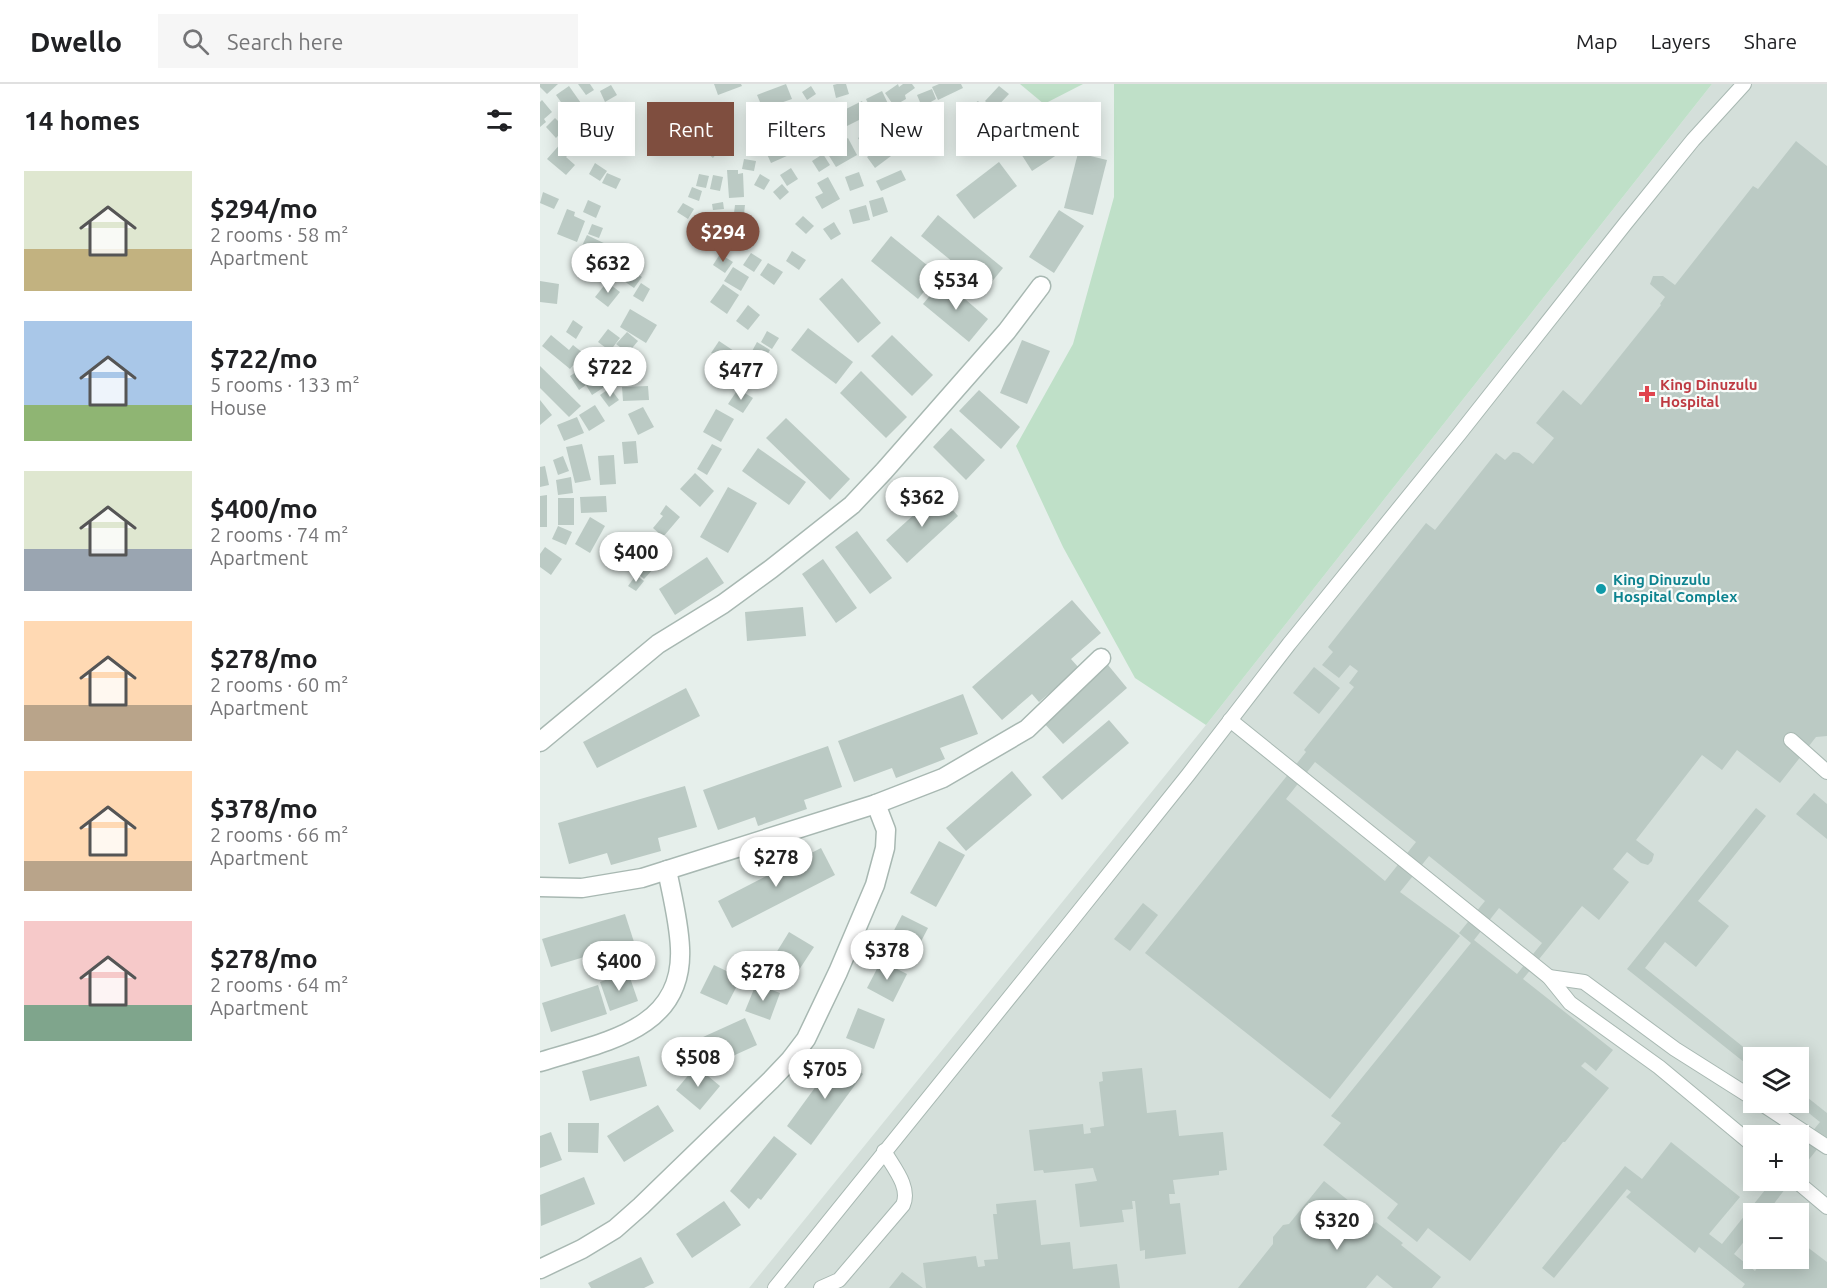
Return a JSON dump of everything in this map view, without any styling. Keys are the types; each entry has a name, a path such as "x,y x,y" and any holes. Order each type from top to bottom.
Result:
{"street":[{"path":"540,742 658,644 723,604 780,563 852,506 1007,331 1041,286"},
{"path":"540,887 582,888 642,878 876,804 943,778 1027,729 1101,658"},
{"path":"540,1269 582,1249 615,1229 771,1080 806,1040 875,885 885,848 886,830 876,804"},
{"path":"540,1062 624,1034 659,1012 671,997 678,981 680,948 667,870"}],"lane":[{"path":"776,1288 1076,915 1288,644 1460,433 1625,224 1693,140 1744,84"},
{"path":"1230,720 1549,977 1570,1002 1659,1067 1743,1137"},
{"path":"1791,740 1827,772"},
{"path":"1549,977 1584,982 1675,1048 1743,1092"},
{"path":"1776,1113 1827,1147"},
{"path":"821,1288 839,1280 906,1199 905,1188 884,1151"},
{"path":"1808,1191 1827,1207"}],"shaded area":[{"name":"King Dinuzulu Hospital","path":"1712,84 1827,84 1827,1288 749,1288 1206,725"}],"green space":[{"path":"1020,84 1083,84 1048,102 1042,102"},
{"path":"1114,84 1712,84 1206,725 1135,678 1063,547 1016,446 1073,344 1114,197"}],"building":[{"path":"540,84 558,84 547,94"},
{"path":"578,84 590,84 594,90 586,95"},
{"path":"714,84 741,84 742,86 718,95"},
{"path":"786,84 792,99 783,102 760,102 757,95"},
{"path":"846,84 849,94 836,98 833,85"},
{"path":"898,84 899,87 903,84 912,84 915,88 905,95 906,99 901,102 891,102 885,93"},
{"path":"939,84 961,84 963,88 938,100 932,87"},
{"path":"611,85 617,95 605,102 600,91"},
{"path":"569,86 580,102 561,102 556,95"},
{"path":"811,86 816,94 807,100 802,92"},
{"path":"999,86 1009,94 1002,102 985,101"},
{"path":"932,89 936,99 931,102 920,102 917,95"},
{"path":"882,91 887,102 867,102 866,99"},
{"path":"542,100 552,112 544,119 546,122 540,127 540,102"},
{"path":"859,102 859,120 847,126 847,108"},
{"path":"555,118 558,121 558,136 556,138 546,127"},
{"path":"847,139 857,155 836,167 829,156 847,156"},
{"name":"King Dinuzulu Hospital Complex","path":"1796,141 1827,166 1827,736 1816,737 1780,783 1737,750 1722,770 1702,755 1636,840 1654,854 1652,861 1648,865 1641,863 1627,852 1613,869 1629,882 1599,920 1582,906 1523,979 1613,1050 1596,1071 1585,1062 1581,1066 1609,1088 1563,1142 1470,1261 1428,1228 1417,1242 1387,1218 1398,1204 1323,1145 1341,1123 1331,1116 1471,943 1459,933 1485,901 1429,856 1400,892 1460,936 1330,1099 1145,953 1306,752 1304,750 1354,687 1349,683 1358,671 1350,665 1339,678 1322,665 1333,652 1328,647 1426,523 1435,530 1496,453 1505,460 1513,452 1519,453 1533,464 1554,438 1536,423 1563,390 1581,405 1661,305 1665,297 1650,284 1653,276 1663,276 1675,285 1753,186 1758,189","holes":["1315,762 1416,842 1385,881 1286,799","1499,908 1542,943 1517,974 1474,940"]},
{"path":"558,147 558,156 567,156 575,165 566,175 547,159"},
{"path":"768,156 787,156 771,163"},
{"path":"824,156 830,165 819,172 812,161"},
{"path":"868,156 891,156 875,168"},
{"path":"1022,156 1055,156 1032,171"},
{"path":"1077,156 1107,160 1093,215 1064,208"},
{"path":"744,159 756,161 754,171 742,169"},
{"path":"999,162 1017,186 974,219 956,195"},
{"path":"595,163 607,171 600,181 589,174"},
{"path":"791,168 798,179 787,186 780,175"},
{"path":"727,170 738,170 738,174 743,173 744,197 729,198"},
{"path":"901,170 906,180 881,191 876,181"},
{"path":"859,172 864,186 850,191 845,177"},
{"path":"607,173 621,179 616,189 602,183"},
{"path":"699,174 709,176 706,188 696,186"},
{"path":"760,174 770,180 764,190 754,185"},
{"path":"713,175 723,177 720,191 710,189"},
{"path":"828,177 840,199 822,209 815,197 823,193 817,183"},
{"path":"782,184 789,192 780,200 773,192"},
{"path":"692,187 702,191 699,201 688,197"},
{"path":"543,192 559,199 554,209 540,203"},
{"path":"883,197 888,212 873,217 869,201"},
{"path":"588,200 601,206 596,218 583,212"},
{"path":"723,202 724,209 713,210 712,204"},
{"path":"683,203 694,209 688,219 677,212"},
{"path":"735,205 745,205 744,214 734,213"},
{"path":"866,205 870,220 853,224 849,210"},
{"path":"567,209 575,212 574,216 585,221 577,242 557,234"},
{"path":"1059,210 1084,226 1054,273 1029,257"},
{"path":"938,215 1003,268 986,289 921,236"},
{"path":"803,216 814,226 806,234 795,224"},
{"path":"722,219 734,224 729,235 717,230"},
{"path":"834,222 841,234 831,240 823,229"},
{"path":"592,224 603,228 599,238 588,234"},
{"path":"746,233 755,239 747,250 738,244"},
{"path":"587,235 612,247 607,258 582,246"},
{"path":"891,236 938,274 918,299 871,261"},
{"path":"792,251 806,260 799,270 786,261"},
{"path":"751,253 762,260 754,272 743,265"},
{"path":"720,254 733,262 725,273 713,265"},
{"path":"622,263 642,277 634,288 614,274"},
{"path":"768,263 783,272 774,285 760,275"},
{"path":"733,267 749,277 741,291 724,281"},
{"path":"842,278 881,323 858,343 819,299"},
{"path":"943,280 988,319 969,342 923,304"},
{"path":"540,281 559,284 557,304 540,302"},
{"path":"607,282 620,292 608,307 595,297"},
{"path":"641,283 650,289 643,302 633,296"},
{"path":"723,284 739,295 727,314 710,302"},
{"path":"748,305 760,315 748,330 736,321"},
{"path":"630,309 657,325 646,343 620,327"},
{"path":"573,320 583,327 576,339 566,332"},
{"path":"808,328 853,362 836,384 791,350"},
{"path":"608,329 620,338 610,351 598,342"},
{"path":"767,331 779,338 772,349 761,342"},
{"path":"627,332 638,341 628,353 616,344"},
{"path":"551,335 569,350 573,345 583,353 570,369 542,346"},
{"path":"892,335 933,375 912,396 871,356"},
{"path":"1022,340 1050,351 1027,404 1000,393"},
{"path":"719,341 737,353 729,365 711,353"},
{"path":"757,342 770,350 764,360 751,353"},
{"path":"640,358 643,372 623,376 619,362"},
{"path":"596,359 612,382 592,395 586,385 579,390 570,376"},
{"path":"540,366 581,406 569,417 540,388"},
{"path":"861,371 907,417 886,438 840,393"},
{"path":"648,386 649,400 623,401 622,387"},
{"path":"610,388 619,400 609,407 600,395"},
{"path":"738,389 753,398 743,413 728,404"},
{"path":"979,390 1020,427 1001,449 959,411"},
{"path":"540,400 552,415 540,425"},
{"path":"595,405 605,421 589,431 579,415"},
{"path":"643,407 654,427 638,435 628,414"},
{"path":"716,409 734,419 721,442 703,432"},
{"path":"577,417 584,433 564,441 557,425"},
{"path":"786,418 850,479 830,500 766,438"},
{"path":"951,428 985,460 966,480 933,447"},
{"path":"636,441 638,463 624,464 622,442"},
{"path":"582,444 591,480 575,483 566,447"},
{"path":"712,444 722,449 707,475 697,469"},
{"path":"758,448 806,482 789,505 742,471"},
{"path":"614,455 616,484 600,485 598,456"},
{"path":"563,456 569,471 558,475 553,460"},
{"path":"545,466 549,485 540,487 540,467"},
{"path":"695,473 714,491 700,507 680,489"},
{"path":"571,477 573,493 558,495 556,480"},
{"path":"728,487 757,503 728,553 700,537"},
{"path":"938,493 958,516 907,563 886,540"},
{"path":"547,495 547,527 540,527 540,496"},
{"path":"606,496 607,512 581,513 580,497"},
{"path":"558,498 574,498 574,525 558,525"},
{"path":"666,505 680,517 663,537 653,528 663,516 660,514"},
{"path":"590,517 605,526 590,553 575,544"},
{"path":"558,526 572,532 566,545 552,539"},
{"path":"857,531 892,578 870,594 835,547"},
{"path":"653,540 668,553 644,579 629,566"},
{"path":"545,547 562,559 551,575 540,567 540,554"},
{"path":"707,557 724,583 675,615 659,589"},
{"path":"823,559 857,608 836,623 802,574"},
{"path":"636,575 644,581 636,591 628,586"},
{"path":"1072,600 1101,633 1071,659 1079,668 1039,702 1032,694 1002,720 972,687"},
{"path":"803,607 806,636 747,641 745,612"},
{"path":"1108,665 1127,688 1063,744 1043,722"},
{"path":"1314,667 1340,688 1319,714 1293,693"},
{"path":"686,688 700,716 597,768 583,742"},
{"path":"963,694 978,734 940,748 945,759 896,778 892,768 854,782 838,741"},
{"path":"1109,720 1129,743 1062,800 1042,777"},
{"path":"828,746 842,787 804,800 807,809 758,826 755,817 718,830 703,790"},
{"path":"1012,771 1032,795 966,851 946,828"},
{"path":"685,786 697,827 658,838 661,851 611,865 607,853 569,864 558,823"},
{"path":"1814,793 1827,804 1827,839 1796,814"},
{"path":"1756,808 1766,816 1698,901 1729,926 1696,967 1665,942 1645,968 1743,1047 1743,1061 1627,969"},
{"path":"939,841 965,855 936,907 910,893"},
{"path":"821,848 835,875 732,928 718,901"},
{"path":"1143,903 1158,915 1130,951 1114,939"},
{"path":"625,914 634,942 551,967 542,939"},
{"path":"902,915 928,928 914,955 888,942"},
{"path":"789,932 814,947 797,973 773,958"},
{"path":"881,961 907,974 893,1002 867,988"},
{"path":"714,965 741,978 727,1005 700,993"},
{"path":"628,972 638,1001 610,1011 600,982"},
{"path":"756,984 780,993 770,1020 745,1011"},
{"path":"598,985 607,1014 551,1032 542,1003"},
{"path":"858,1008 885,1019 874,1049 846,1038"},
{"path":"745,1018 757,1045 704,1069 692,1042"},
{"path":"639,1056 647,1086 590,1101 582,1071"},
{"path":"838,1056 863,1074 811,1145 787,1126"},
{"path":"696,1066 720,1086 700,1110 676,1090"},
{"path":"1142,1068 1147,1113 1176,1110 1179,1136 1223,1132 1227,1170 1219,1171 1219,1175 1173,1180 1175,1194 1169,1194 1170,1204 1180,1203 1186,1254 1145,1259 1145,1250 1140,1251 1135,1201 1132,1201 1133,1209 1122,1210 1124,1222 1080,1227 1075,1184 1097,1181 1093,1168 1044,1173 1043,1170 1034,1171 1029,1130 1083,1124 1084,1134 1091,1133 1090,1128 1104,1126 1099,1082 1103,1081 1102,1072"},
{"path":"1809,1099 1827,1113 1827,1137 1809,1159 1809,1136 1820,1122 1809,1113"},
{"path":"658,1105 674,1131 624,1162 607,1136"},
{"path":"568,1123 599,1123 598,1153 568,1152"},
{"path":"551,1132 562,1160 540,1168 540,1136"},
{"path":"774,1136 797,1154 761,1200 758,1198 749,1209 730,1191"},
{"path":"1671,1142 1740,1197 1709,1234 1722,1244 1743,1218 1743,1243 1734,1254 1743,1261 1743,1269 1755,1271 1756,1269 1809,1269 1809,1248 1827,1262 1827,1288 1742,1288 1745,1284 1699,1247 1695,1253 1626,1197 1631,1192 1627,1189 1554,1278 1542,1268 1625,1166 1642,1179"},
{"path":"584,1177 595,1204 541,1226 540,1195"},
{"path":"1324,1181 1369,1217 1368,1219 1374,1224 1376,1222 1403,1243 1401,1245 1441,1277 1432,1288 1393,1288 1377,1275 1366,1288 1238,1288 1273,1244 1273,1237 1283,1225 1289,1224"},
{"path":"1764,1191 1784,1191 1774,1203 1755,1203"},
{"path":"1036,1200 1041,1245 1070,1242 1073,1269 1117,1264 1120,1288 926,1288 923,1263 976,1256 978,1267 985,1266 984,1260 998,1259 993,1214 997,1214 996,1204"},
{"path":"724,1201 741,1225 692,1258 676,1234"},
{"path":"641,1257 654,1283 644,1288 591,1288 588,1283"},
{"path":"902,1272 923,1288 889,1288"}],"place":[{"name":"King Dinuzulu Hospital","path":"1647,394"},
{"name":"King Dinuzulu Hospital Complex","path":"1601,589"}]}
